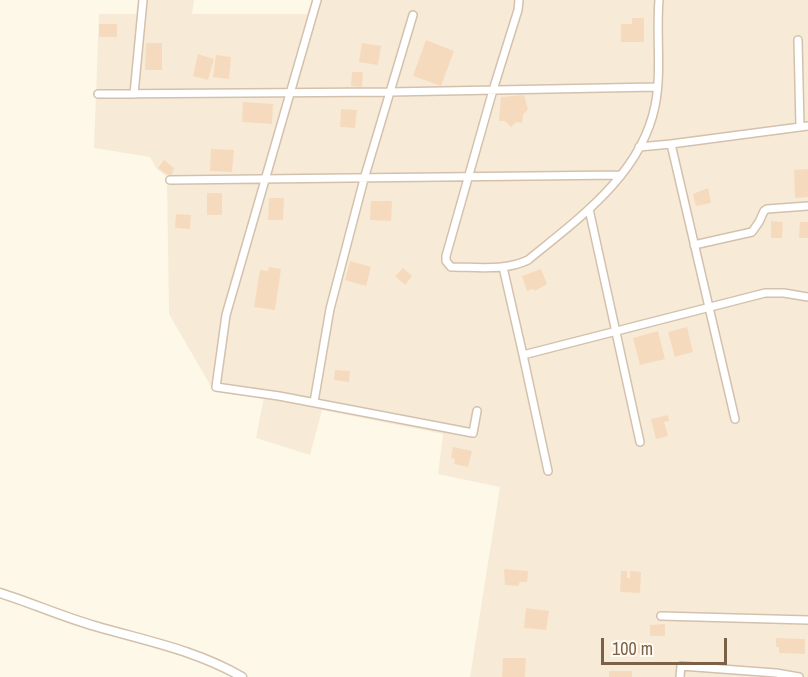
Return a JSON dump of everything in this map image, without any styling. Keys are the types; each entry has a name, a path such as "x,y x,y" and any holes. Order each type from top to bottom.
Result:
{"street":[{"path":"134,94 143,0"},
{"path":"317,0 226,315 216,387 314,402 473,433 477,411"},
{"path":"519,0 446,261 451,267 503,267 528,261 589,209 621,176 639,147 655,108 659,0"},
{"path":"314,402 330,309 364,179 413,15"},
{"path":"639,147 804,127 798,40"},
{"path":"98,94 657,87"},
{"path":"671,144 735,419"},
{"path":"170,180 621,176"},
{"path":"694,245 752,232 767,209 808,206"},
{"path":"589,209 640,442"},
{"path":"503,267 548,471"},
{"path":"523,355 765,293 784,293 808,299"},
{"path":"0,593 70,619 179,648 242,677"},
{"path":"661,616 808,620"},
{"path":"680,677 681,666 776,673 799,677"}],"shaded area":[{"path":"138,0 194,0 192,14 307,14 312,0 808,0 808,677 470,677 500,487 438,474 443,434 322,410 310,455 256,438 264,397 213,390 169,314 167,177 156,168 150,157 94,148 99,14 136,14"}],"building":[{"path":"632,18 644,18 644,42 621,42 621,24 632,24"},
{"path":"99,24 117,24 117,37 99,37"},
{"path":"426,40 454,51 441,86 413,76"},
{"path":"146,43 162,43 162,70 145,70"},
{"path":"362,43 381,46 378,65 359,62"},
{"path":"198,54 214,59 208,80 193,76"},
{"path":"216,55 231,57 229,79 213,77"},
{"path":"352,72 363,72 362,87 351,86"},
{"path":"524,95 528,109 523,115 522,123 516,122 511,127 505,121 499,121 501,97"},
{"path":"243,102 273,104 272,124 242,122"},
{"path":"341,109 357,110 355,128 340,127"},
{"path":"211,149 234,150 232,172 210,171"},
{"path":"164,160 174,168 171,177 158,168"},
{"path":"808,169 808,197 795,198 794,170"},
{"path":"708,188 711,203 696,206 693,194"},
{"path":"207,193 222,193 222,215 207,215"},
{"path":"269,198 284,198 283,220 268,220"},
{"path":"371,201 392,201 391,221 370,220"},
{"path":"176,214 191,215 190,229 175,228"},
{"path":"771,221 783,222 782,238 771,238"},
{"path":"800,222 808,222 808,238 799,238"},
{"path":"350,261 371,267 366,286 345,280"},
{"path":"269,267 281,269 275,310 254,307 260,270 268,271"},
{"path":"403,268 412,276 405,285 395,276"},
{"path":"541,269 547,284 535,291 533,289 527,291 522,276"},
{"path":"687,327 693,352 675,357 668,332"},
{"path":"658,331 665,359 640,365 633,338"},
{"path":"335,370 350,371 349,382 334,380"},
{"path":"668,415 669,421 664,422 668,436 656,439 651,419"},
{"path":"453,447 472,451 468,467 454,464 455,459 451,458"},
{"path":"504,569 528,571 527,582 520,582 518,586 505,585"},
{"path":"621,571 627,571 627,578 630,578 630,571 641,572 640,593 620,592"},
{"path":"526,608 549,611 546,630 524,628"},
{"path":"665,624 665,636 650,636 650,625"},
{"path":"776,638 805,639 805,654 779,653"},
{"path":"635,644 646,645 645,654 635,653"},
{"path":"503,658 526,658 525,677 502,677"},
{"path":"609,671 632,671 632,677 609,677"}]}
